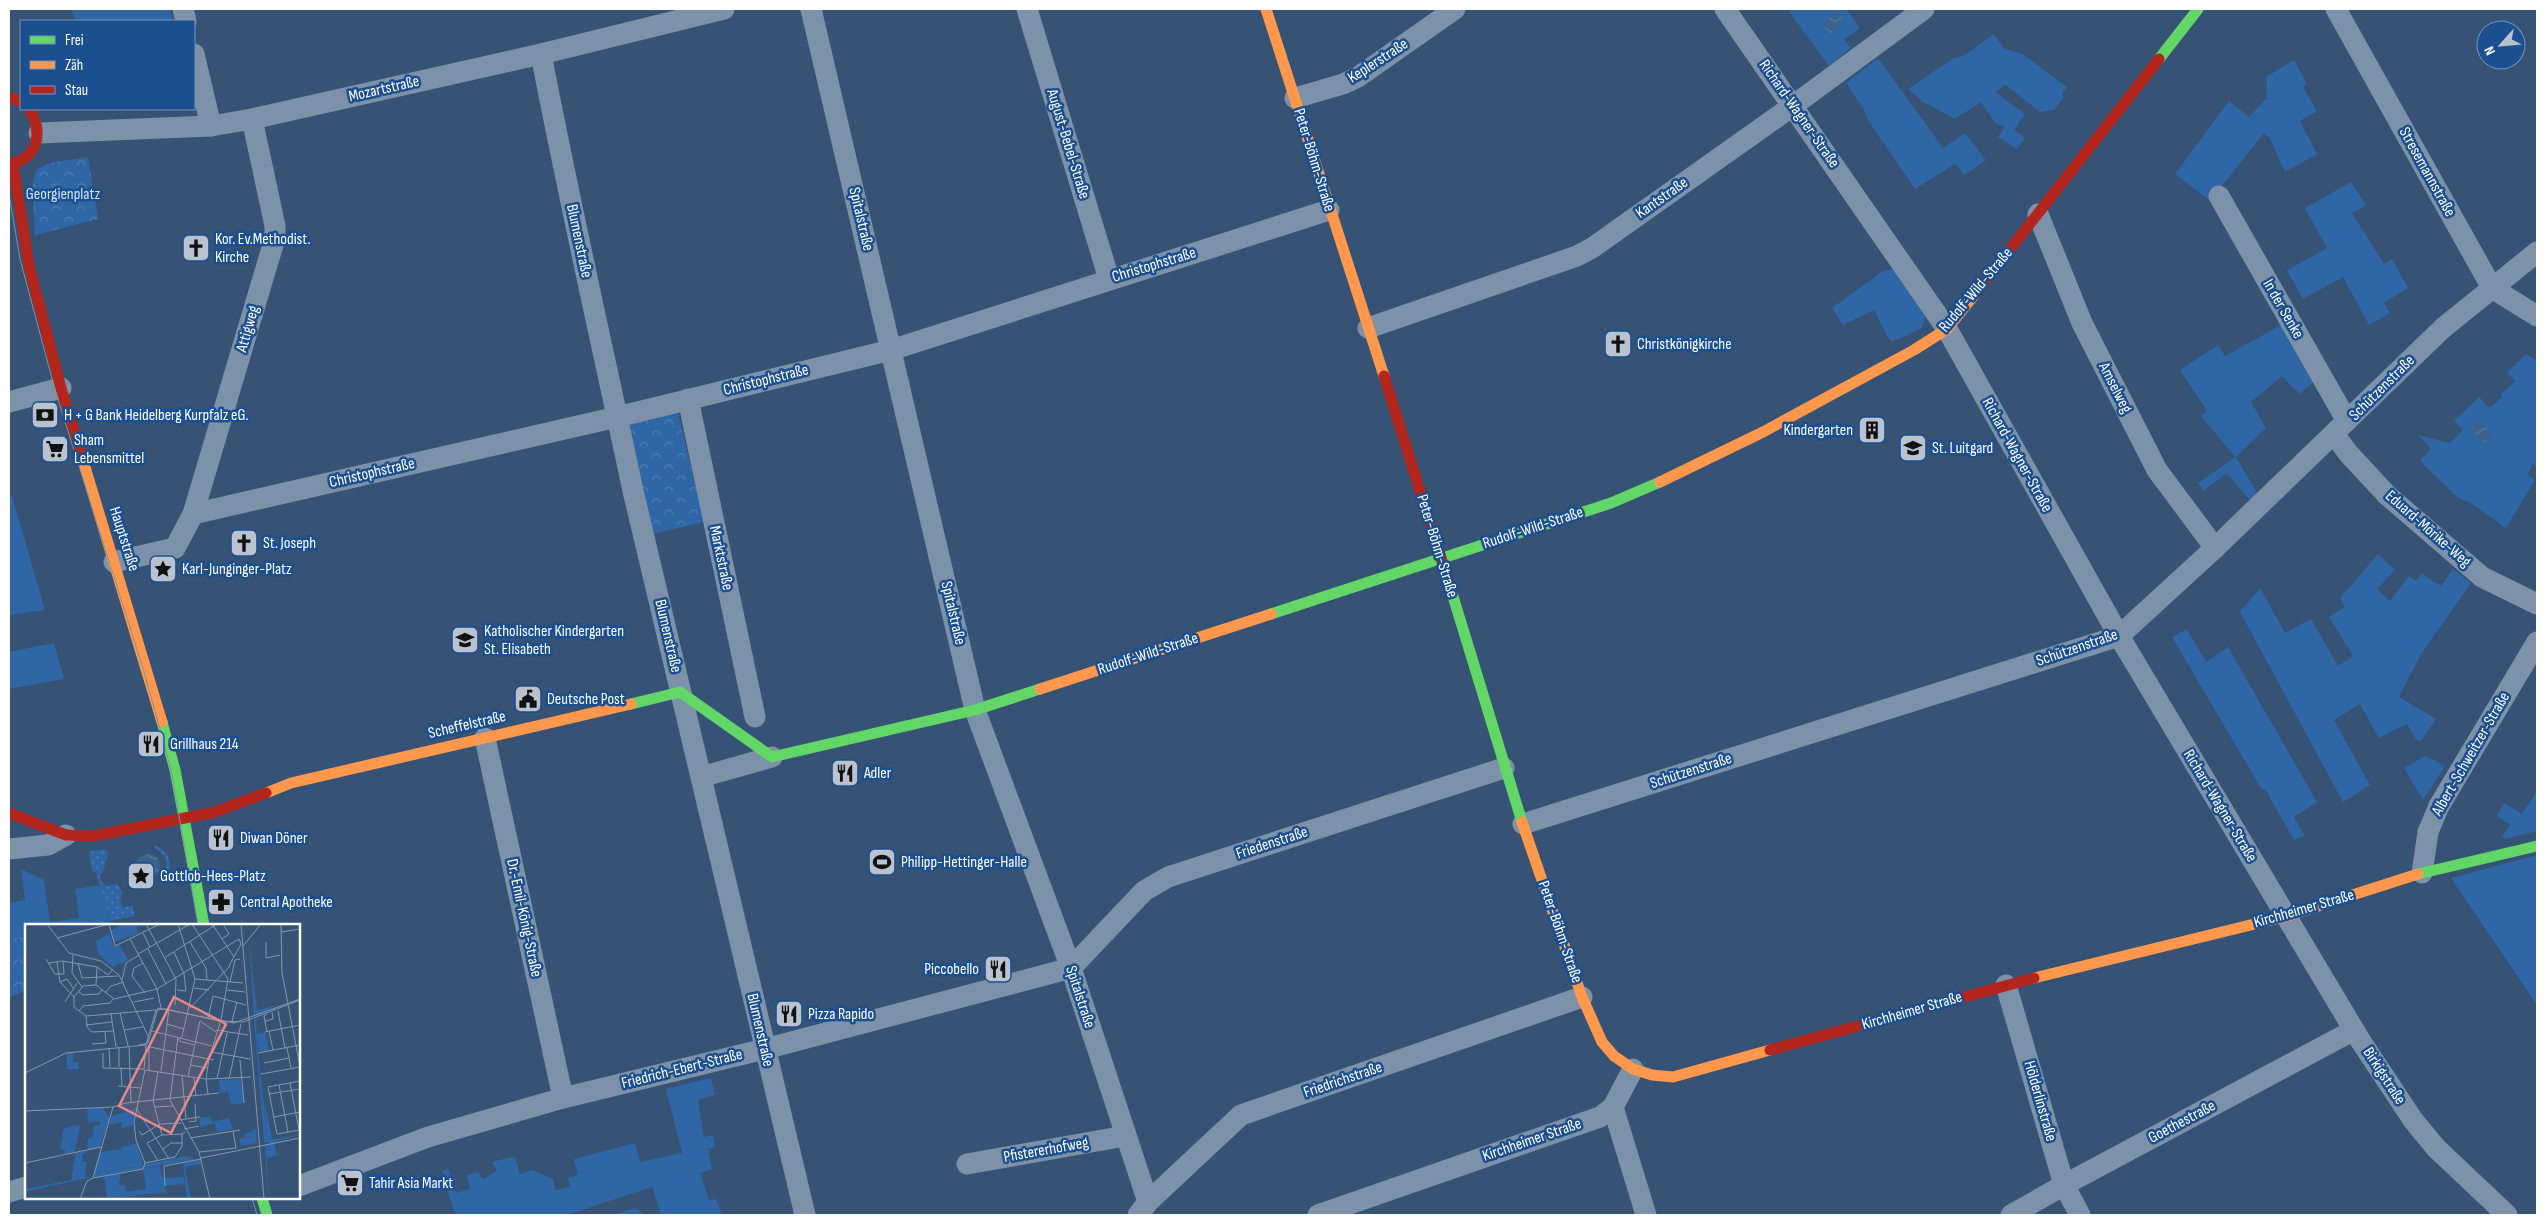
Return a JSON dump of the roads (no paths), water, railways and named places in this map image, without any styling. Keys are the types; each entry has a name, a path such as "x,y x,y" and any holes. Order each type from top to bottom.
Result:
{"street":[{"name":"Mozartstraße","path":"39,134 211,126 252,119 541,54 672,14 724,9"},
{"name":"Spitalstraße","path":"811,9 975,710 1071,968 1126,1136 1143,1208"},
{"name":"August-Bebel-Straße","path":"1027,9 1109,279"},
{"name":"Peter-Böhm-Straße","path":"1266,9 1368,328 1504,768 1582,998 1602,1042 1614,1056 1633,1069"},
{"name":"Keplerstraße","path":"1295,98 1343,84 1358,77 1455,9"},
{"name":"Richard-Wagner-Straße","path":"1726,9 1947,329 2119,636 2287,916"},
{"name":"Kantstraße","path":"1368,328 1577,256 1794,105 1924,9"},
{"name":"Rudolf-Wild-Straße","path":"701,777 772,757 975,710 1611,502 1662,483 1722,454 1914,352 1947,329 2198,9"},
{"name":"Stresemannstraße","path":"2336,9 2492,288 2537,316"},
{"name":"Blumenstraße","path":"541,54 562,164 617,407 617,417 680,692 805,1215"},
{"path":"195,58 211,126"},
{"path":"11,164 31,153 39,134 36,116 30,110"},
{"name":"Attigweg","path":"114,562 175,548 193,514 275,238 275,226 252,119"},
{"name":"Hauptstraße","path":"11,164 29,266 61,388 162,722 185,820 204,924"},
{"name":"In der Senke","path":"2219,196 2340,428"},
{"name":"Christophstraße","path":"193,514 617,417 891,350 1329,210"},
{"name":"Amselweg","path":"2038,214 2082,324 2157,470 2216,548"},
{"name":"Schützenstraße","path":"1523,824 2119,636 2216,548 2442,328 2537,252"},
{"path":"9,402 61,388"},
{"name":"Marktstraße","path":"688,399 755,717"},
{"name":"Eduard-Mörike-Weg","path":"2340,428 2348,453 2387,495 2482,577 2537,604"},
{"name":"Albert-Schweitzer-Straße","path":"2422,873 2428,832 2438,806 2537,642"},
{"path":"680,692 772,757"},
{"name":"Scheffelstraße","path":"9,813 66,835 94,836 185,820 215,812 291,783 680,692"},
{"name":"Dr.-Emil-König-Straße","path":"485,738 563,1098"},
{"name":"Friedenstraße","path":"1071,968 1144,891 1168,877 1504,768"},
{"path":"9,849 48,845 66,835"},
{"name":"Kirchheimer Straße","path":"1633,1069 1652,1075 1673,1077 2006,985 2287,916 2422,873 2537,846"},
{"name":"Birkigstraße","path":"2287,916 2354,1030 2413,1120 2436,1148 2508,1215"},
{"name":"Friedrich-Ebert-Straße","path":"300,1186 428,1137 563,1098 765,1049 1071,968"},
{"name":"Hölderlinstraße","path":"2006,985 2064,1185 2080,1215"},
{"name":"Friedrichstraße","path":"1143,1208 1241,1115 1582,998"},
{"name":"Goethestraße","path":"2011,1215 2354,1030"},
{"path":"1633,1069 1613,1107 1646,1215"},
{"name":"Kirchheimer Straße","path":"1318,1215 1600,1117 1613,1107"},
{"name":"Pfistererhofweg","path":"967,1164 1126,1136"},
{"path":"9,1192 25,1186"},
{"path":"262,1199 267,1215"}],"water":[{"path":"1834,11 1844,18 1832,34 1822,26"},
{"path":"2478,420 2493,436 2485,444 2470,427"},
{"path":"148,854 153,855 159,861 159,871 153,877 148,878 143,877 137,871 136,866 137,861 143,855"}],"tram line":[{"path":"9,194 20,259 55,390 145,675 171,770 198,924"},
{"path":"252,1199 257,1215"}],"place":[{"name":"Kor. Ev.Methodist. Kirche","path":"196,248"},
{"name":"Christkönigkirche","path":"1618,344"},
{"name":"H + G Bank Heidelberg Kurpfalz eG.","path":"45,415"},
{"name":"Kindergarten","path":"1872,430"},
{"name":"St. Luitgard","path":"1913,448"},
{"name":"Sham Lebensmittel","path":"55,449"},
{"name":"St. Joseph","path":"244,543"},
{"name":"Karl-Junginger-Platz","path":"163,569"},
{"name":"Katholischer Kindergarten St. Elisabeth","path":"465,640"},
{"name":"Deutsche Post","path":"528,699"},
{"name":"Grillhaus 214","path":"151,744"},
{"name":"Adler","path":"845,773"},
{"name":"Diwan Döner","path":"221,838"},
{"name":"Philipp-Hettinger-Halle","path":"882,862"},
{"name":"Gottlob-Hees-Platz","path":"141,876"},
{"name":"Central Apotheke","path":"221,902"},
{"name":"Piccobello","path":"998,969"},
{"name":"Pizza Rapido","path":"789,1014"},
{"name":"Tahir Asia Markt","path":"350,1183"}],"park label":[{"name":"Georgienplatz","path":"63,194"}]}
